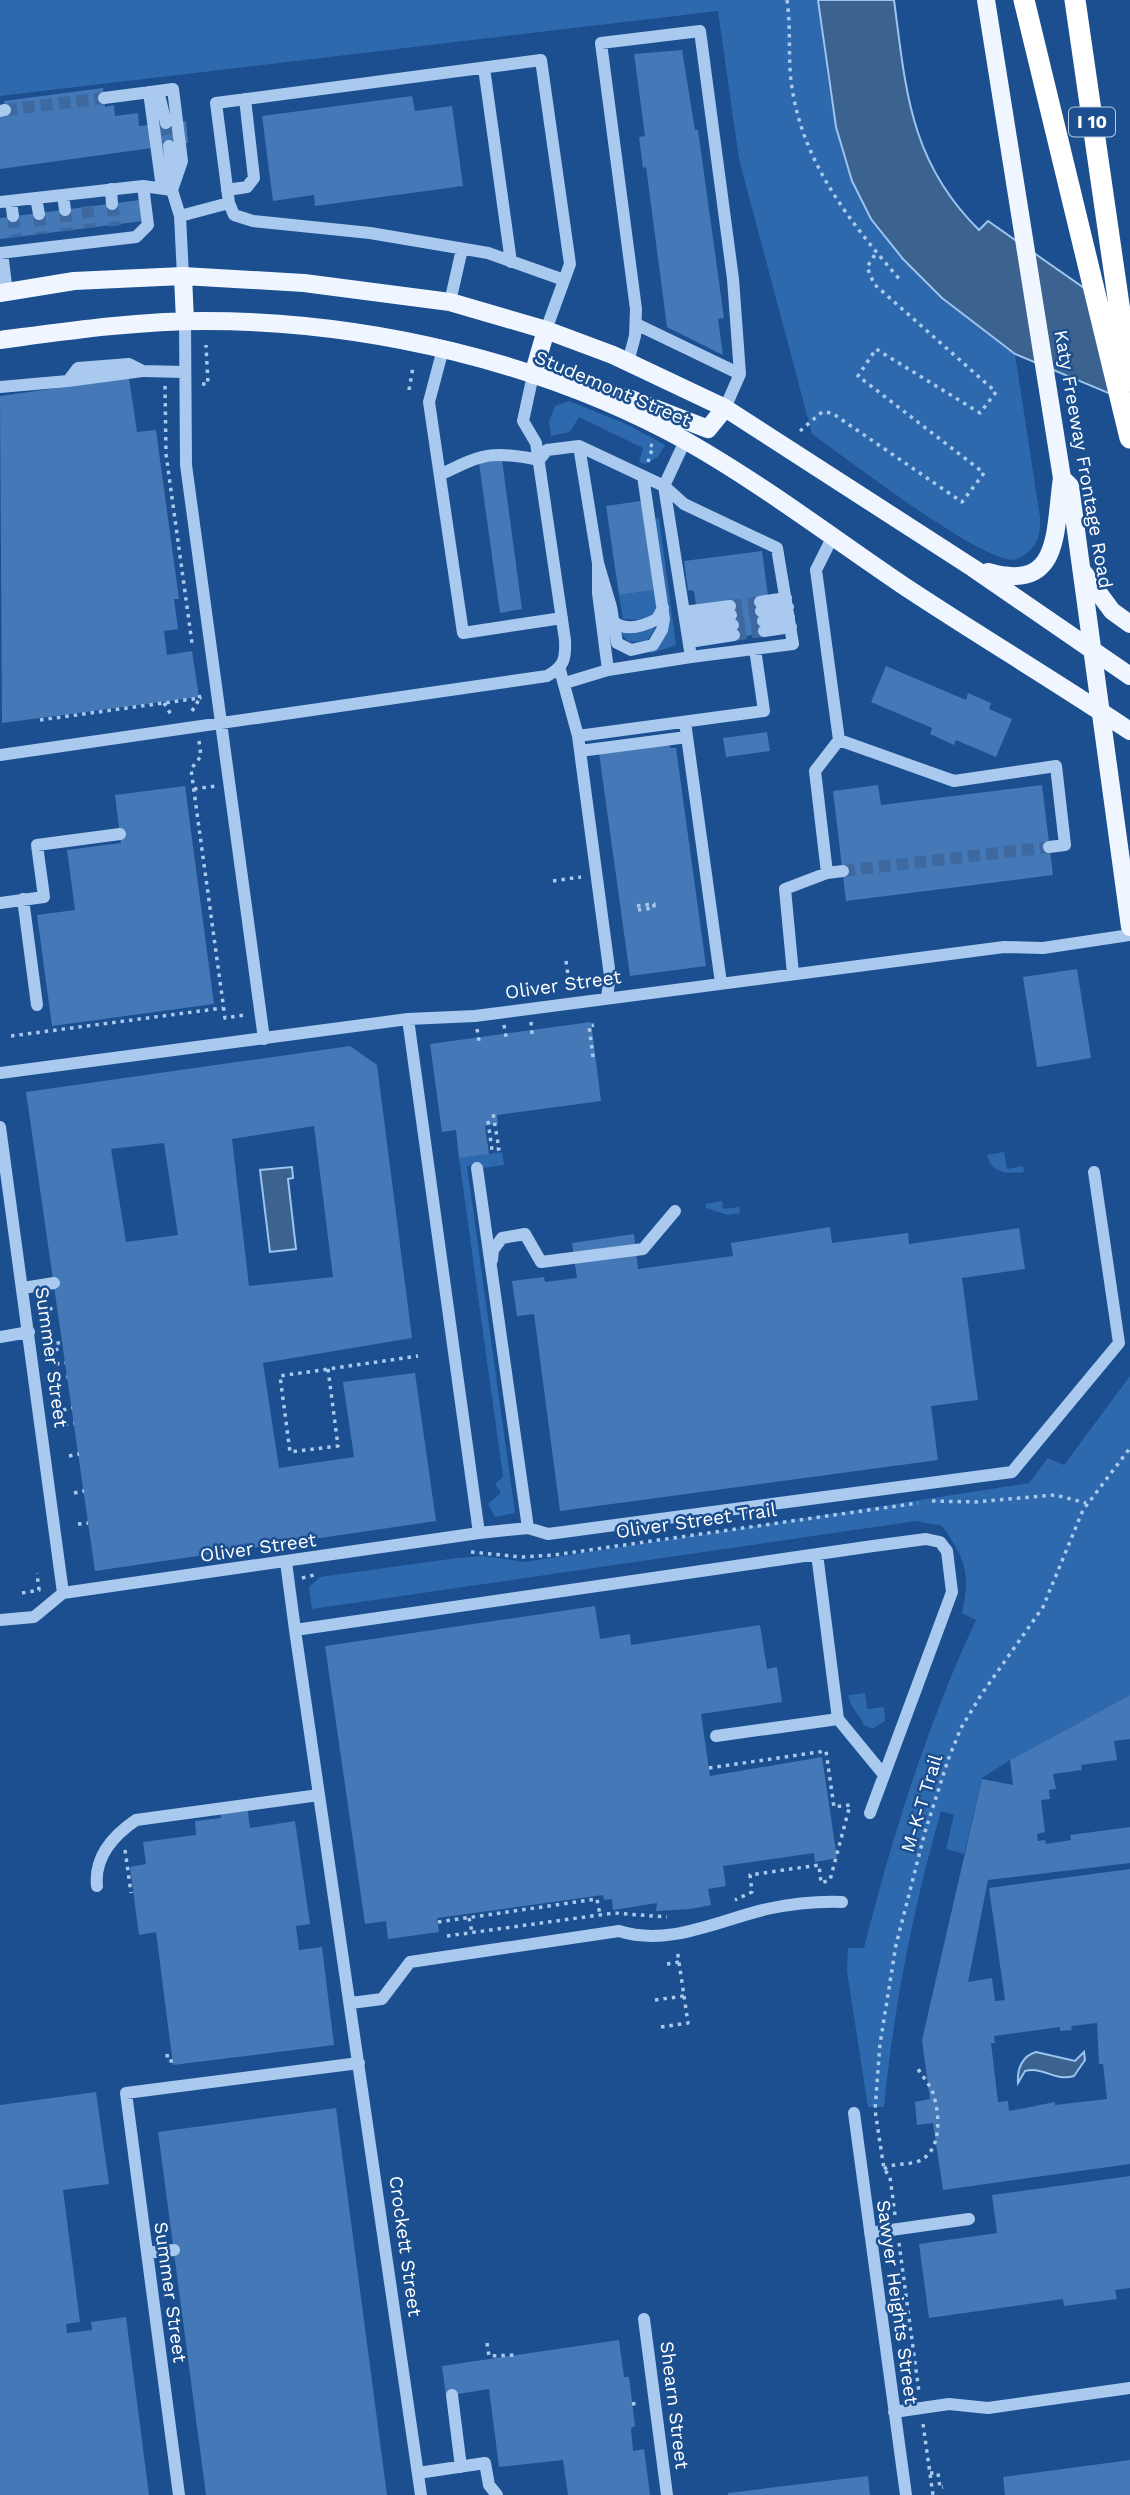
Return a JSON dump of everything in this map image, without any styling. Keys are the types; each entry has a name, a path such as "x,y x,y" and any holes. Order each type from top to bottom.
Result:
{"highway":[{"path":"1024,0 1130,438"},
{"name":"I 10","path":"1075,0 1130,381"}],"main road":[{"name":"Katy Freeway Frontage Road","path":"986,0 1062,478 1070,486 1130,927"},
{"path":"183,276 185,321"},
{"name":"Studemont Street","path":"3,293 74,281 183,276 304,283 450,302 546,330 628,362 725,408 1094,648 1130,676"},
{"name":"Studemont Street","path":"0,340 143,323 185,321 318,327 443,349 533,375 685,441 734,470 832,538 1130,732"},
{"path":"533,375 546,330"},
{"path":"581,394 628,398 689,424 708,429 725,408"},
{"path":"973,568 1012,578 1028,576 1042,567 1051,550 1062,478"},
{"path":"1082,571 1112,611 1130,624"}],"street":[{"path":"628,362 636,324 601,43 700,31 733,279 740,374 725,408"},
{"path":"546,330 570,264 541,60 216,103 228,197 234,215 253,221 370,233 488,253 564,280"},
{"path":"484,68 511,262"},
{"path":"104,98 173,89 182,161 167,189"},
{"path":"153,91 166,123"},
{"path":"153,91 167,189 180,216 183,276"},
{"path":"180,216 228,197 247,187 254,178 246,99"},
{"path":"167,189 169,146"},
{"path":"13,216 6,202 63,195 86,199 111,190 143,186 167,189"},
{"path":"3,293 1,253 92,242 115,233 136,237 148,225 143,186"},
{"path":"111,190 112,204"},
{"path":"63,195 65,210"},
{"path":"36,198 39,214"},
{"path":"90,228 92,242"},
{"path":"67,231 69,245"},
{"path":"41,234 43,248"},
{"path":"16,237 18,251"},
{"path":"450,302 462,249"},
{"path":"185,321 186,465 264,1039"},
{"path":"636,324 740,374"},
{"path":"443,349 429,402 463,633 562,618"},
{"path":"0,387 68,380 78,368 110,364 129,364 142,371 184,372"},
{"path":"0,755 547,676 560,670 566,658 562,618 539,460 536,443 523,421 533,375"},
{"path":"685,441 664,485 691,657"},
{"path":"539,460 547,450 579,446 645,469 684,504 777,548 793,644 608,670 565,683"},
{"path":"579,446 598,562 617,643 631,650 647,648 657,640 662,630 663,607 645,469"},
{"path":"440,475 477,457 504,453 539,460"},
{"path":"827,873 815,771 839,740 816,570 832,538"},
{"path":"598,562 598,593 608,670"},
{"path":"614,622 628,628 641,626 657,619 663,607"},
{"path":"788,612 762,616 788,612"},
{"path":"687,627 732,620 687,627"},
{"path":"578,736 764,711 755,649"},
{"path":"560,670 578,736 610,976 607,998"},
{"path":"685,722 721,984"},
{"path":"580,751 687,737"},
{"path":"839,740 954,781 1056,766 1065,845 1049,847"},
{"path":"0,903 44,897 37,845 120,834"},
{"path":"793,974 785,890 827,873 843,872"},
{"path":"23,899 37,1005"},
{"name":"Oliver Street","path":"0,1073 408,1019 475,1016 1004,947 1043,948 1130,935"},
{"path":"408,1019 479,1533"},
{"name":"Summer Street","path":"0,1127 63,1593"},
{"path":"477,1168 528,1528"},
{"name":"Oliver Street","path":"63,1593 479,1533 528,1528 550,1534 1012,1472 1119,1343 1094,1171"},
{"path":"491,1268 493,1250 502,1238 526,1234 541,1262 643,1249 676,1211"},
{"path":"23,1287 54,1283"},
{"path":"0,1338 29,1332"},
{"path":"295,1630 926,1539 940,1542 947,1551 952,1592 870,1813"},
{"path":"817,1554 838,1718 884,1775"},
{"name":"Crockett Street","path":"286,1562 421,2495"},
{"path":"0,1620 34,1617 63,1593"},
{"path":"716,1736 838,1718"},
{"path":"97,1886 97,1867 122,1830 147,1816 319,1795"},
{"path":"351,2003 382,1999 410,1962 619,1931 629,1934 675,1934 766,1909 823,1901 842,1902"},
{"name":"Summer Street","path":"179,2495 125,2093 359,2063"},
{"name":"Sawyer Heights Street","path":"854,2113 906,2495"},
{"path":"870,2233 970,2219"},
{"path":"147,2253 174,2250"},
{"name":"Shearn Street","path":"644,2319 667,2495"},
{"path":"894,2412 949,2404 988,2408 1130,2388"},
{"path":"452,2395 461,2467"},
{"path":"418,2473 485,2463 489,2484 497,2495"}],"path":[{"path":"787,0 791,78 807,146 835,197 876,253 901,281"},
{"path":"800,431 822,412 832,414 962,502 984,473 858,376 876,349 980,413 996,392 874,284 868,275 867,267 876,253"},
{"path":"202,384 208,384 206,345"},
{"path":"409,390 413,367"},
{"path":"164,381 166,454 192,646"},
{"path":"645,469 653,446"},
{"path":"40,720 200,698 198,685"},
{"path":"198,738 201,756 191,769 223,1007 225,1018 244,1015"},
{"path":"553,881 583,877"},
{"path":"566,961 569,989 582,988"},
{"path":"11,1037 223,1007"},
{"path":"593,1057 589,1026 594,1026"},
{"path":"488,1121 492,1150 499,1149 494,1113"},
{"path":"49,1309 57,1308"},
{"path":"55,1350 59,1349 58,1341 62,1340"},
{"path":"328,1369 338,1446 290,1452 280,1376 328,1369 418,1356"},
{"path":"56,1364 65,1363"},
{"path":"58,1378 67,1377"},
{"path":"63,1410 72,1408"},
{"path":"65,1424 74,1423"},
{"name":"M-K-T Trail","path":"895,2211 890,2177 884,2169 875,2095 895,1945 925,1832 961,1728 1003,1664 1031,1628 1086,1503 1130,1448"},
{"path":"69,1456 79,1454"},
{"path":"74,1493 84,1491"},
{"name":"Oliver Street Trail","path":"468,1552 522,1557 554,1555 936,1500 975,1502 1055,1495 1086,1503"},
{"path":"78,1524 88,1522"},
{"path":"22,1593 39,1590 37,1573"},
{"path":"310,1578 322,1573"},
{"path":"709,1768 826,1751 834,1807 850,1805 830,1880 821,1883 818,1865 750,1875 752,1892 724,1904"},
{"path":"122,1830 131,1893"},
{"path":"438,1922 597,1899 600,1915"},
{"path":"447,1936 614,1913 673,1918"},
{"path":"469,1917 472,1932"},
{"path":"661,2026 688,2023 677,1947"},
{"path":"667,1964 679,1962"},
{"path":"655,2000 684,1996"},
{"path":"167,2054 168,2062 173,2061"},
{"path":"884,2169 917,2162 935,2146 938,2129 933,2092 918,2069"},
{"path":"898,2242 919,2393"},
{"path":"487,2343 489,2356 516,2354"},
{"path":"632,2404 640,2403"},
{"path":"923,2421 933,2495"},
{"path":"930,2473 938,2473 940,2488 943,2487"}],"shaded area":[{"path":"0,0 818,0 835,124 858,194 894,247 916,271 965,315 1015,354 1040,517 1038,538 1027,553 1014,560 973,545 913,507 812,434 739,159 718,11 0,96"},
{"path":"818,0 894,0 915,124 938,178 979,230 988,221 1130,320 1130,402 1015,354 942,298 903,259 871,219 852,181 836,127"},
{"path":"569,401 626,424 665,445 658,457 645,464 639,462 643,448 579,417 570,432 551,436 549,421 555,406"},
{"path":"659,518 676,645 649,654 666,636 669,618 655,519"},
{"path":"654,590 657,605 654,614 643,620 623,619 619,595"},
{"path":"659,622 647,641 629,642 620,633"},
{"path":"502,1152 504,1165 482,1168 482,1163 467,1166 515,1513 495,1517 488,1504 501,1493 495,1484 503,1477 459,1158"},
{"path":"1004,1152 1007,1169 1023,1166 1024,1172 1006,1173 993,1166 987,1155"},
{"path":"292,1167 293,1178 288,1179 296,1249 270,1252 260,1170"},
{"path":"722,1201 723,1209 739,1207 740,1213 728,1215 706,1208 705,1204"},
{"path":"1130,1376 1130,1695 982,1778 964,1854 946,1849 954,1815 941,1811 906,1958 884,2107 868,2107 847,1971 848,1948 864,1948 886,1865 926,1741 976,1620 962,1613 966,1587 964,1566 956,1547 942,1526 916,1521 312,1609 309,1587 320,1577 483,1556 525,1562 1029,1483 1048,1458 1064,1465"},
{"path":"865,1693 867,1709 884,1707 885,1721 872,1729 864,1725 848,1695"},
{"path":"1036,2052 1075,2061 1084,2052 1085,2060 1074,2076 1061,2077 1031,2070 1025,2071 1018,2083 1021,2064"}],"building":[{"path":"682,50 695,130 698,130 724,318 718,319 723,355 667,327 646,167 643,168 639,137 645,136 634,54"},
{"path":"103,88 105,107 114,105 115,116 138,113 139,126 186,121 188,143 0,169 0,117 6,117 4,101"},
{"path":"412,96 415,111 452,106 463,186 315,206 314,195 273,201 262,116"},
{"path":"140,200 143,221 0,239 0,218"},
{"path":"129,378 137,432 156,430 179,599 174,599 178,629 164,631 167,655 192,651 199,697 2,723 0,396"},
{"path":"502,460 522,609 500,613 479,463"},
{"path":"641,501 654,590 619,595 606,506"},
{"path":"762,551 768,596 764,633 734,638 696,605 694,591 688,590 684,561"},
{"path":"886,666 966,700 968,693 991,703 989,709 1012,719 996,757 956,740 954,745 930,734 932,728 871,702"},
{"path":"767,732 770,751 726,757 723,738"},
{"path":"669,743 670,748 676,748 706,966 630,976 599,753"},
{"path":"878,785 881,805 1042,785 1053,875 846,901 833,791"},
{"path":"185,786 214,1004 52,1026 37,915 75,910 67,850 121,843 115,795"},
{"path":"1077,969 1091,1058 1037,1067 1023,977"},
{"path":"591,1022 601,1101 497,1115 498,1124 485,1126 489,1154 459,1158 456,1130 442,1132 430,1044"},
{"path":"350,1046 377,1065 412,1338 263,1363 279,1468 354,1457 343,1382 415,1373 436,1521 95,1571 26,1092","holes":["314,1126 333,1277 249,1286 232,1139","164,1143 178,1235 126,1242 111,1149"]},
{"path":"830,1227 832,1243 908,1233 909,1244 1019,1228 1025,1269 962,1278 978,1400 931,1406 938,1460 560,1511 534,1314 517,1316 512,1281 544,1277 545,1282 577,1278 572,1243 634,1234 638,1269 733,1256 731,1243"},
{"path":"595,1606 600,1639 630,1634 631,1645 760,1625 767,1669 777,1667 782,1702 701,1714 710,1776 822,1757 837,1858 815,1862 814,1853 723,1866 726,1886 708,1889 711,1905 691,1909 656,1911 657,1903 613,1910 612,1899 604,1900 603,1895 437,1918 439,1932 388,1939 386,1921 365,1924 325,1646"},
{"path":"1130,1695 1130,1739 1114,1741 1117,1760 1081,1765 1082,1770 1053,1774 1056,1789 1049,1790 1050,1799 1041,1800 1045,1832 1037,1834 1038,1841 1045,1840 1046,1844 1071,1840 1070,1835 1130,1827 1130,1863 988,1880 968,1982 992,1978 995,2001 1005,2000 989,1888 1130,1869 1130,2164 943,2190 933,2123 917,2125 915,2102 930,2099 922,2040 982,1779 1013,1785 1010,1760","holes":["1097,2023 1099,2064 1103,2064 1107,2099 1055,2105 1055,2102 1009,2111 1008,2101 998,2102 991,2043 995,2043 994,2036 1060,2027 1060,2031 1072,2030 1071,2026"]},
{"path":"247,1805 250,1828 295,1821 310,1924 296,1926 299,1950 322,1947 334,2045 173,2065 156,1932 139,1935 130,1867 146,1864 143,1842 196,1835 195,1821 221,1818 220,1809"},
{"path":"96,2092 109,2184 63,2190 80,2322 66,2324 67,2333 92,2330 91,2322 126,2317 149,2495 0,2495 0,2105"},
{"path":"336,2108 387,2495 206,2495 158,2132"},
{"path":"1130,2176 1130,2288 1115,2290 1117,2299 1064,2306 1063,2299 929,2318 919,2244 997,2233 992,2195"},
{"path":"619,2340 624,2377 629,2377 635,2426 631,2428 633,2451 644,2449 650,2495 568,2495 563,2460 499,2467 489,2389 446,2396 442,2366"},
{"path":"1130,2460 1130,2495 1005,2495 1003,2477"},
{"path":"868,2476 870,2495 728,2495 728,2493"}],"tunnel":[{"path":"5,110 104,98"},
{"path":"166,123 169,146"},
{"path":"112,204 115,226"},
{"path":"87,206 90,228"},
{"path":"65,210 67,231"},
{"path":"39,214 41,234"},
{"path":"13,216 16,237"},
{"path":"730,606 760,602"},
{"path":"731,615 761,611"},
{"path":"733,625 763,621"},
{"path":"734,635 764,631"},
{"path":"843,871 1049,847"}]}
